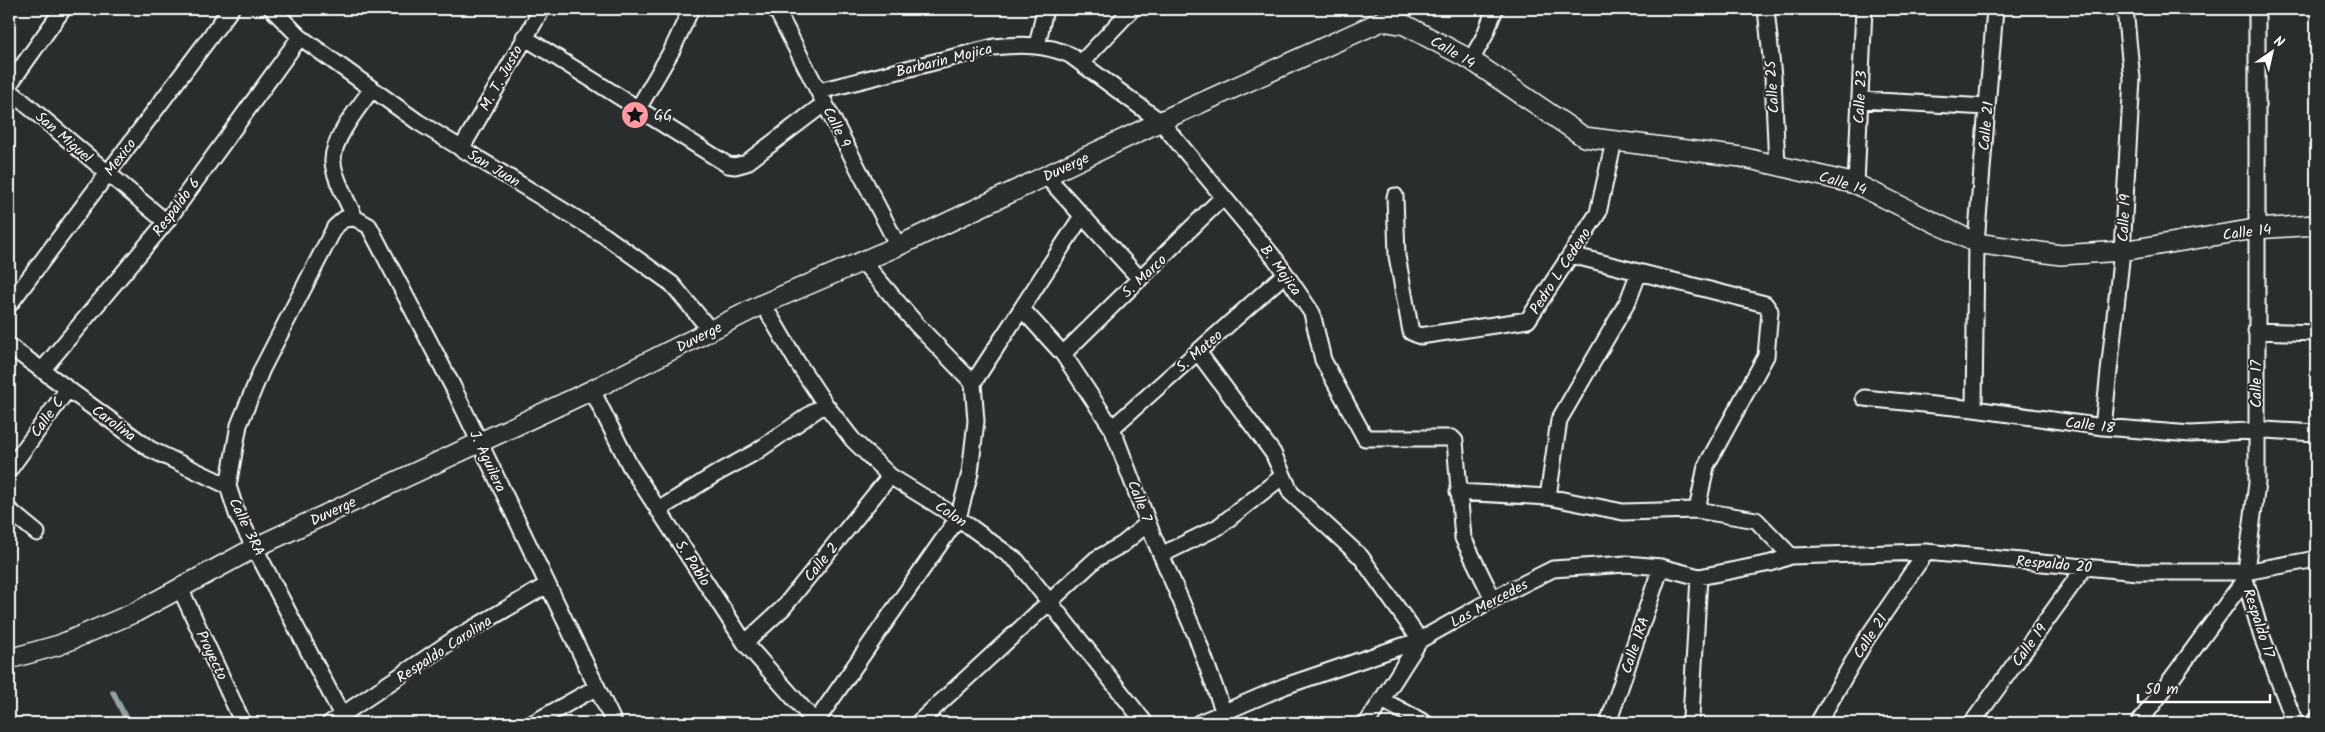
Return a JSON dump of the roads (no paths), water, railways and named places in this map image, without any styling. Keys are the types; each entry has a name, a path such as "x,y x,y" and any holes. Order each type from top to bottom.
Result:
{"street":[{"path":"9,85 63,9"},
{"name":"Mexico","path":"9,305 231,9"},
{"name":"San Juan","path":"272,9 300,37 418,122 605,236 672,284 711,331"},
{"name":"M. T. Justo","path":"461,148 542,9"},
{"path":"639,107 672,50 691,9"},
{"name":"Calle 9","path":"776,9 898,246"},
{"path":"1037,46 1045,9"},
{"path":"1076,59 1132,9"},
{"path":"1471,60 1496,9"},
{"name":"Calle 25","path":"1766,9 1773,77 1777,166"},
{"name":"Calle 23","path":"1856,184 1864,9"},
{"name":"Calle 21","path":"1974,409 1976,243 1995,9"},
{"name":"Calle 19","path":"2103,427 2122,251 2132,79 2125,9"},
{"name":"Calle 17","path":"2139,723 2245,575 2257,483 2255,229 2257,9"},
{"name":"Calle 14","path":"1394,15 1406,25 1471,60 1584,137 1741,157 1856,184 1976,243 2061,255 2122,251 2255,229 2316,225"},
{"name":"Duverge","path":"9,659 58,645 136,612 256,547 592,390 763,304 898,246 1394,15"},
{"name":"Respaldo 6","path":"43,369 166,222 300,37"},
{"path":"524,38 639,107 728,164 735,166 746,163 822,97"},
{"name":"Barbarin Mojica","path":"822,97 994,46 1023,43 1054,48 1076,59"},
{"name":"B. Mojica","path":"1076,59 1161,122 1286,274 1312,313 1323,360 1365,438 1452,438 1455,441 1458,492"},
{"path":"350,218 333,161 341,135 372,89"},
{"name":"San Miguel","path":"9,90 166,222"},
{"path":"1860,100 1987,107"},
{"name":"Pedro L Cedeno","path":"1395,196 1397,256 1411,332 1414,335 1420,336 1528,320 1598,213 1614,141"},
{"path":"1046,176 1140,279"},
{"name":"S. Marco","path":"1063,354 1223,197"},
{"path":"815,723 958,518 970,473 976,421 973,383 1082,216"},
{"name":"J. Aguilera","path":"350,218 369,226 453,387 614,723"},
{"name":"Calle 3RA","path":"340,721 256,547 238,514 228,486 239,425 262,369 335,227 350,218"},
{"path":"1571,255 1765,304 1770,310 1766,356 1706,466 1697,510"},
{"path":"863,262 917,324 973,383"},
{"path":"1548,497 1559,420 1628,302 1639,272"},
{"name":"S. Mateo","path":"1112,428 1286,274"},
{"name":"Colon","path":"763,304 797,362 825,404 853,440 890,476 958,518 1017,560 1145,723"},
{"name":"Calle 7","path":"1022,309 1063,354 1112,428 1148,523 1197,638 1224,713"},
{"path":"2256,331 2316,333"},
{"name":"Carolina","path":"9,346 150,449 228,486"},
{"path":"1198,352 1273,453 1291,493 1361,557 1420,640 1367,723"},
{"name":"Calle C","path":"9,470 68,389"},
{"name":"S. Pablo","path":"592,390 630,466 745,643 815,723"},
{"name":"Calle 18","path":"1864,398 1974,409 2103,427 2191,434 2256,432 2265,430 2316,433"},
{"path":"658,510 714,475 756,452 825,404"},
{"name":"Calle 2","path":"745,643 784,608 890,476"},
{"path":"1161,555 1218,527 1283,476"},
{"path":"1493,599 1463,538 1458,492 1548,497 1623,512 1697,510 1756,520 1791,556"},
{"path":"9,510 38,532"},
{"path":"918,723 1050,604 1096,559 1123,544 1148,523"},
{"name":"Calle 21","path":"1818,723 1865,642 1926,552"},
{"name":"Respaldo 20","path":"1791,556 1926,552 2138,572 2245,575 2316,559"},
{"name":"Las Mercedes","path":"1200,723 1285,686 1420,640 1493,599 1554,570 1626,564 1662,567 1699,577 1771,563 1791,556"},
{"name":"Calle 1RA","path":"1608,723 1662,567"},
{"name":"Calle 19","path":"1972,723 2085,567"},
{"name":"Respaldo 17","path":"2245,575 2262,637 2295,723"},
{"path":"1688,723 1691,717 1699,577"},
{"name":"Respaldo Carolina","path":"340,721 453,640 547,585"},
{"name":"Proyecto","path":"180,588 243,723"},
{"path":"533,723 597,687"},
{"path":"1382,700 1425,723"},
{"path":"2312,723 2316,720"}],"waterway":[{"path":"113,692 128,723"}],"place":[{"name":"GG","path":"635,115"}]}
